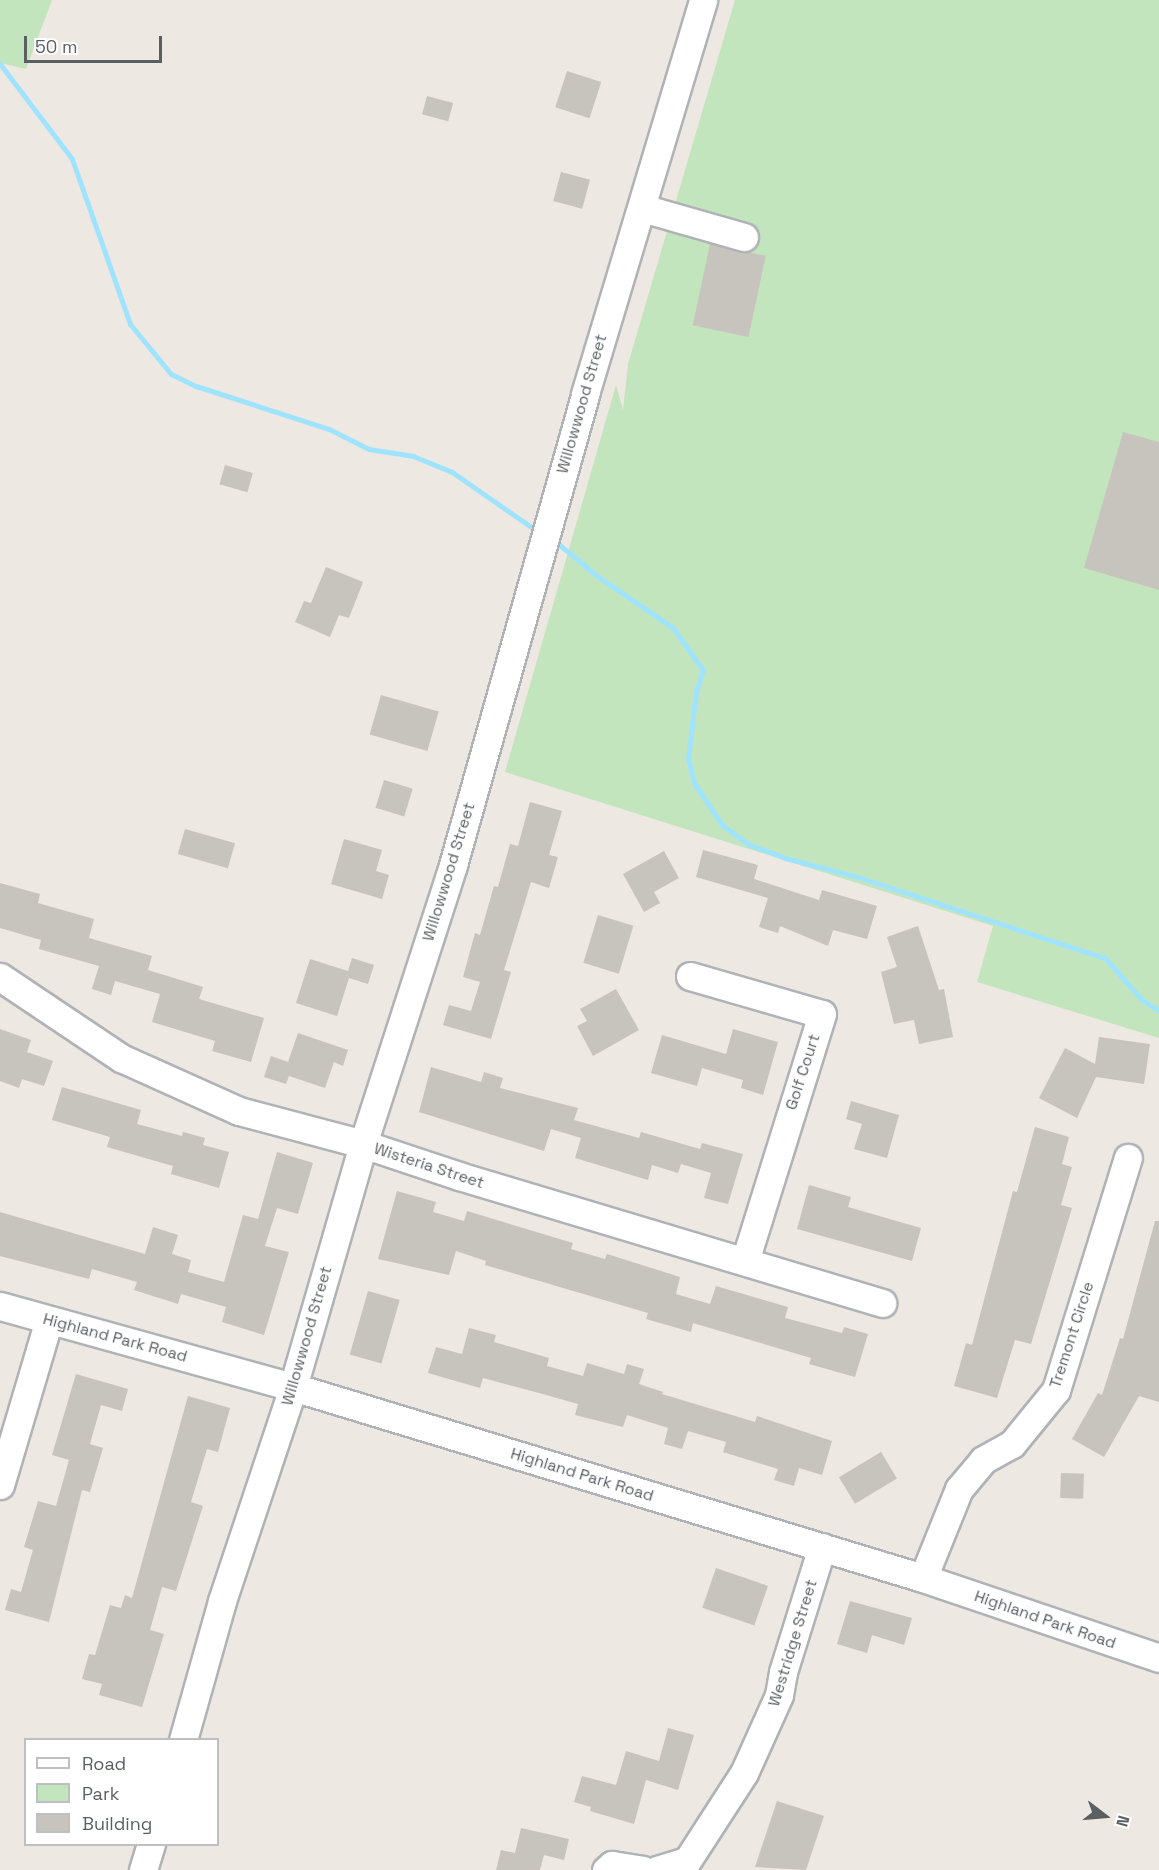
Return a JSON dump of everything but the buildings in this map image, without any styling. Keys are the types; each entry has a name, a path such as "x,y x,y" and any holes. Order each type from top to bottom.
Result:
{"street":[{"name":"Willowwood Street","path":"184,1738 222,1601 293,1387 363,1144 453,865 585,394 703,0"},
{"path":"642,208 744,237"},
{"name":"Wisteria Street","path":"0,976 121,1058 168,1082 239,1111 363,1144 459,1176 882,1303"},
{"name":"Golf Court","path":"690,976 822,1014 745,1261"},
{"name":"Tremont Circle","path":"923,1578 959,1488 983,1460 1012,1444 1056,1390 1128,1158"},
{"name":"Highland Park Road","path":"0,1306 293,1387 822,1547 923,1578 1159,1659"},
{"path":"0,1485 49,1320"},
{"name":"Westridge Street","path":"657,1870 690,1865 744,1773 779,1695 783,1672 822,1547"},
{"path":"143,1870 151,1846"},
{"path":"606,1870 612,1865 643,1870"}],"green space":[{"path":"0,0 52,0 26,69 0,63"},
{"path":"735,0 1159,0 1159,1038 977,982 993,926 505,772 616,385 623,410 628,364"}],"waterway":[{"path":"0,64 72,159 130,324 171,374 196,386 329,429 369,449 413,456 452,472 531,527"},
{"path":"556,542 596,575 673,628 703,670 696,692 688,759 694,783 722,825 750,845 785,858 858,877 1105,958 1142,1000 1159,1011"}]}
